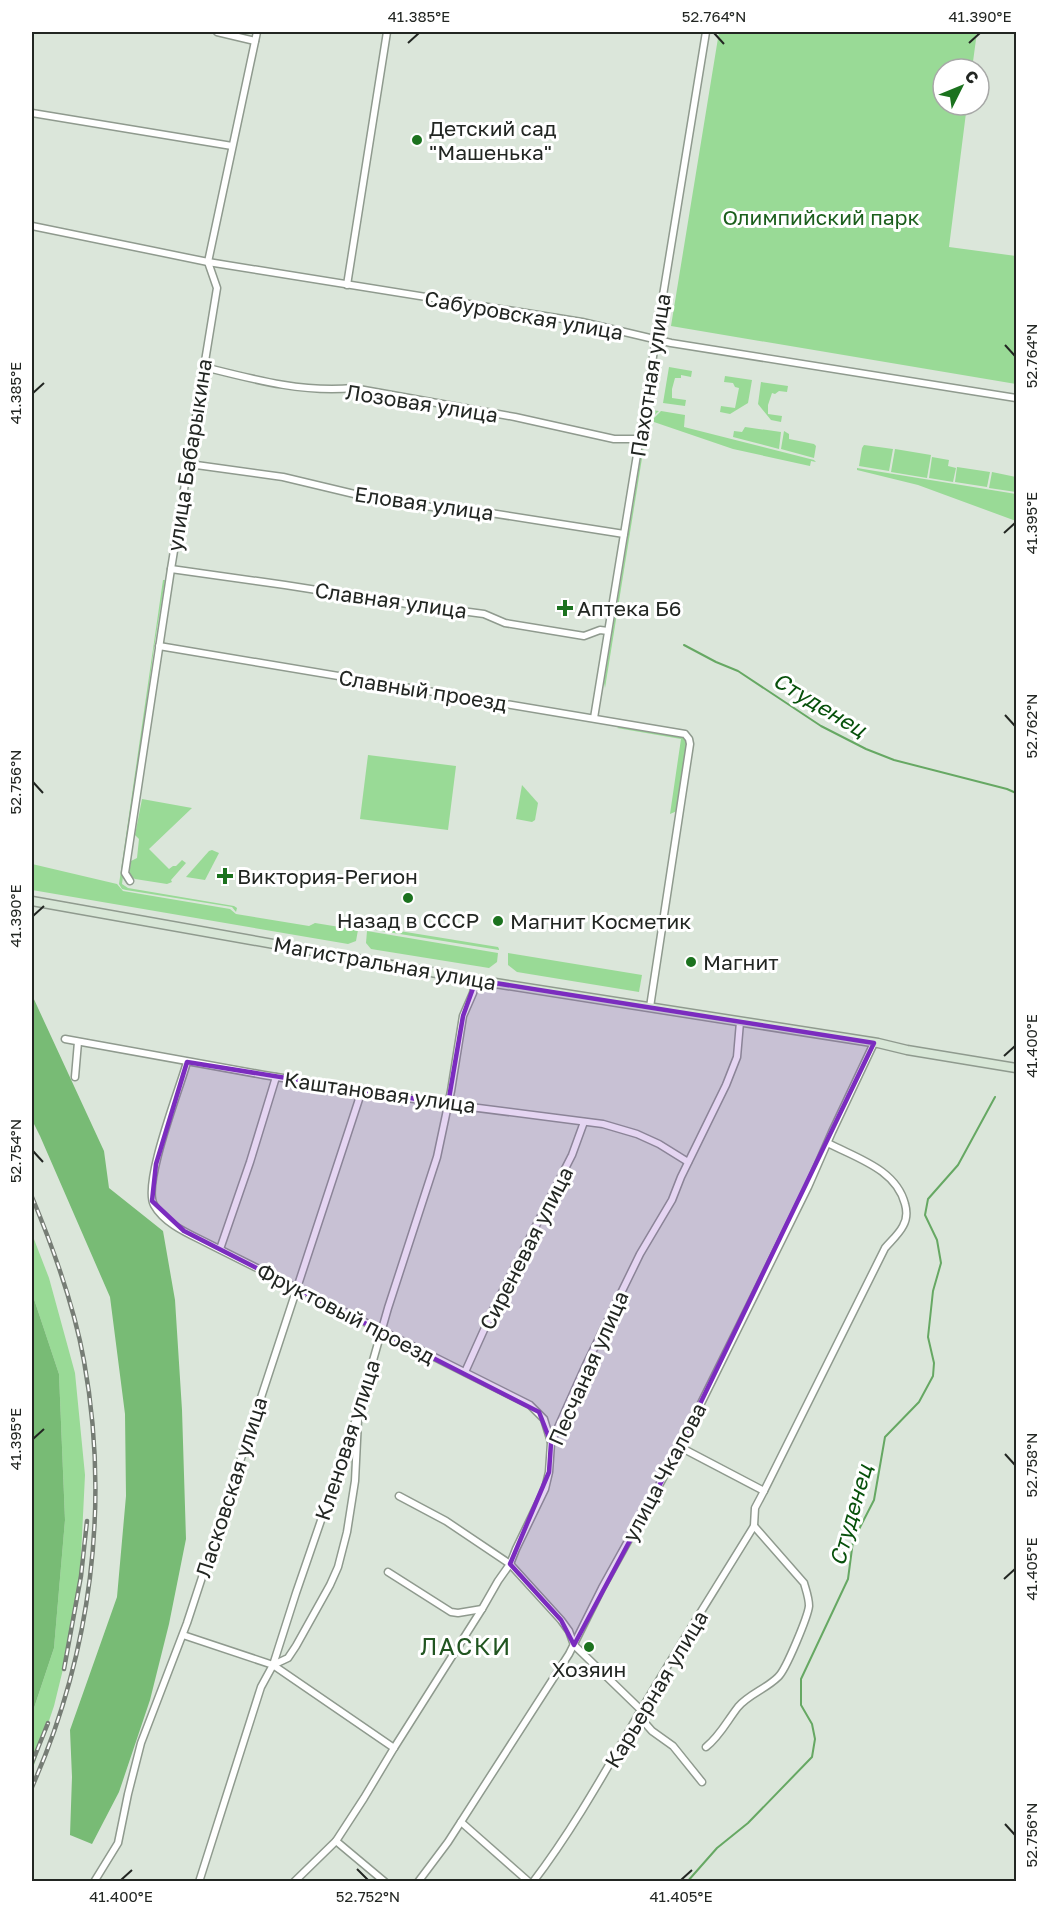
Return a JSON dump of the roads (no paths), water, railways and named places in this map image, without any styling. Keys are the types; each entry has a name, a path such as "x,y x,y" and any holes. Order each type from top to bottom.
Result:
{"main road":[{"name":"Магистральная улица","path":"32,901 476,980 1017,1068"}],"street":[{"path":"217,32 255,41"},
{"name":"улица Бабарыкина","path":"130,881 125,873 217,288 208,262 257,32"},
{"path":"347,285 387,32"},
{"name":"Пахотная улица","path":"594,718 706,32"},
{"path":"32,113 232,146"},
{"name":"Сабуровская улица","path":"32,226 208,262 582,322 655,340 1017,398"},
{"name":"Лозовая улица","path":"204,367 251,379 328,391 353,388 515,417 614,439 640,439"},
{"name":"Еловая улица","path":"189,464 283,477 392,503 484,512 624,534"},
{"name":"Славная улица","path":"171,569 484,614 505,623 584,636 600,630 608,631"},
{"name":"Славный проезд","path":"159,646 681,732 687,736 690,744 650,1007"},
{"name":"Кленовая улица","path":"199,1881 261,1687 273,1665 358,1413 372,1360 436,1157 463,1016 476,980"},
{"name":"Песчаная улица","path":"294,1881 336,1841 510,1564 545,1489 551,1443 610,1313 640,1254 672,1200 726,1085 737,1056 740,1022"},
{"name":"Каштановая улица","path":"65,1039 276,1077 603,1124 637,1134 659,1144 688,1162"},
{"path":"75,1077 78,1042"},
{"name":"улица Чкалова","path":"418,1881 461,1822 574,1645 602,1588 680,1447 808,1186 874,1043"},
{"name":"Фруктовый проезд","path":"187,1062 153,1177 152,1201 159,1211 184,1231 534,1408 544,1419 551,1443"},
{"path":"220,1249 276,1077"},
{"name":"Ласковская улица","path":"94,1881 118,1843 141,1743 183,1635 362,1090"},
{"name":"Сиреневая улица","path":"465,1372 492,1312 572,1155 585,1122"},
{"name":"Карьерная улица","path":"531,1881 596,1789 640,1712 754,1526 755,1508 885,1248 899,1232 906,1217 900,1191 885,1173 828,1143"},
{"path":"273,1665 288,1658 296,1646 338,1567 347,1532 355,1481 358,1413"},
{"path":"680,1447 764,1491"},
{"path":"399,1496 446,1521 510,1564 561,1620 569,1631 574,1645 640,1712 652,1731 673,1746 702,1782"},
{"path":"706,1747 716,1739 738,1707 749,1696 780,1676 809,1607 804,1583 754,1526"},
{"path":"388,1572 451,1612 482,1609"},
{"path":"183,1635 273,1665 394,1748"},
{"path":"461,1822 531,1881"},
{"path":"336,1841 385,1881"}],"waterway":[{"name":"Студенец","path":"684,645 738,671 821,726 866,749 894,760 1016,793"},
{"name":"Студенец","path":"687,1882 717,1848 748,1823 812,1757 815,1739 812,1724 801,1705 801,1679 848,1579 853,1541 874,1500 885,1437 919,1402 933,1376 934,1363 928,1337 933,1291 941,1263 937,1240 925,1215 928,1199 958,1165 995,1097"}],"railway":[{"path":"32,1197 63,1278 80,1340 92,1415 95,1470 95,1524 90,1578 81,1632 69,1685 32,1787"},
{"path":"64,1669 81,1576 87,1521"},
{"path":"32,1763 48,1723"}],"place":[{"name":"Детский сад \"Машенька\"","path":"417,140"},
{"name":"Аптека Б6","path":"565,608"},
{"name":"Виктория-Регион","path":"225,876"},
{"name":"Назад в СССР","path":"408,898"},
{"name":"Магнит Косметик","path":"498,921"},
{"name":"Магнит","path":"691,962"},
{"name":"Хозяин","path":"589,1647"}],"district":[{"name":"ЛАСКИ","path":"466,1645"}],"park label":[{"name":"Олимпийский парк","path":"821,217"}]}
